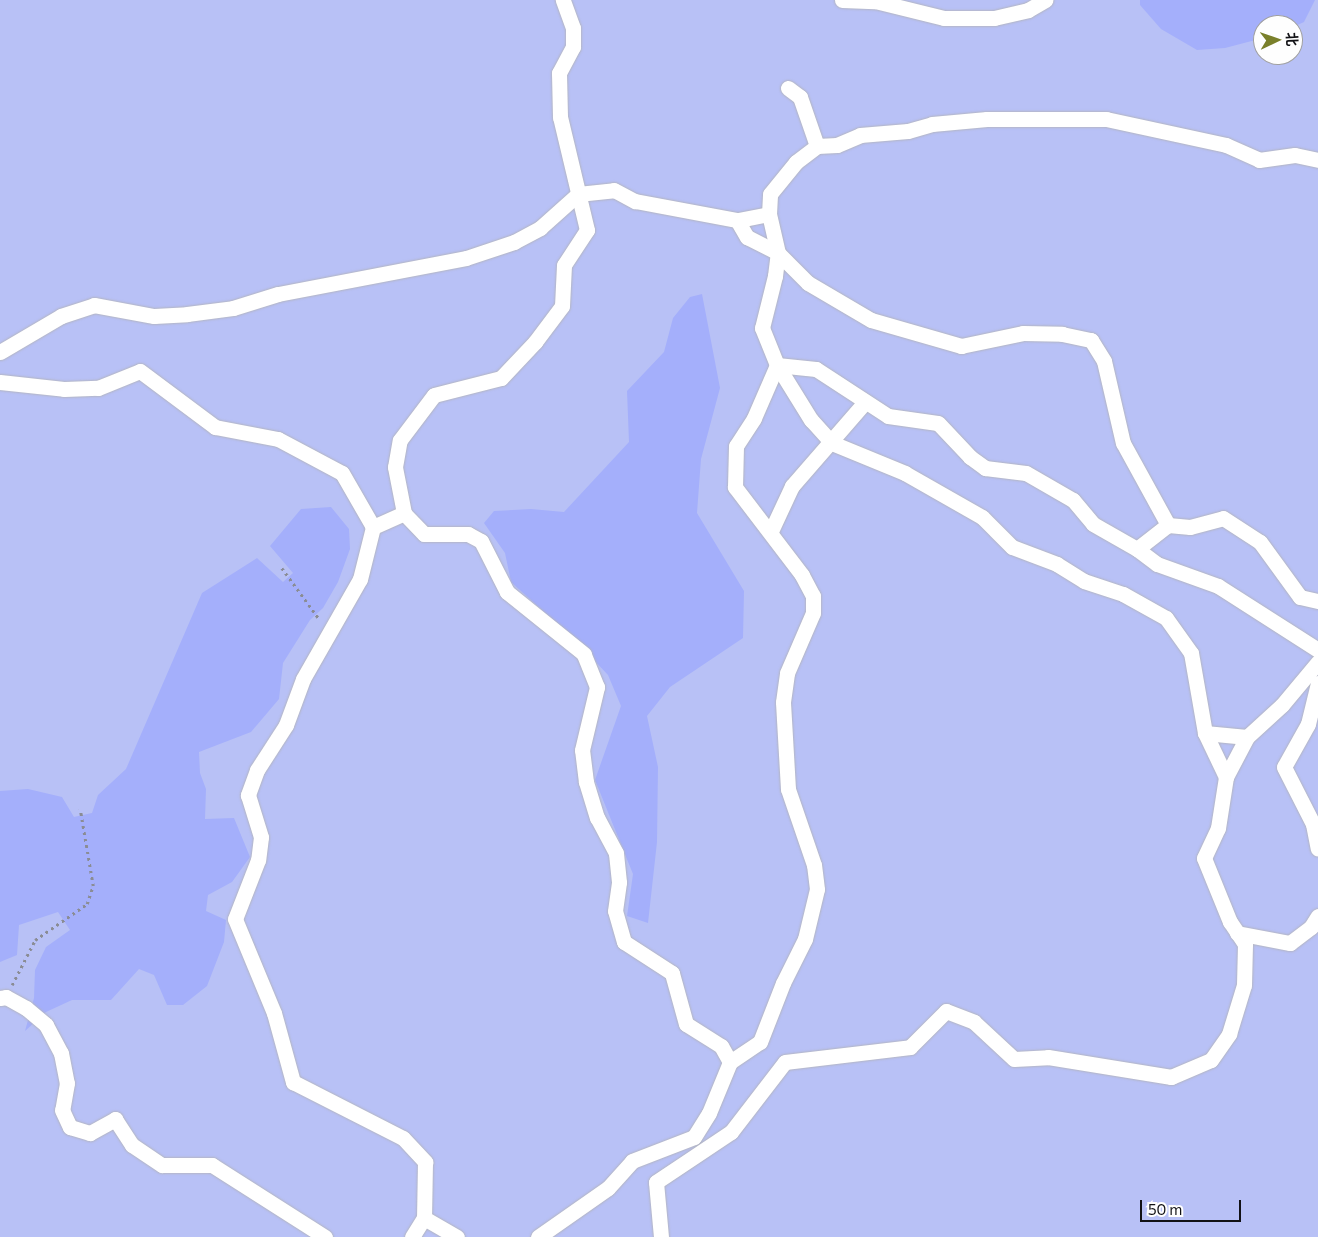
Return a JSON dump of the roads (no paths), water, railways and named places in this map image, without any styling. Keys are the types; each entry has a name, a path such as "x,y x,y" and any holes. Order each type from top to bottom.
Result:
{"lane":[{"path":"563,0 573,28 573,47 559,73 560,117 587,230 564,265 562,306 535,342 501,378 434,395 400,440 395,467 404,513 424,534 468,534 481,541 507,592 584,654 597,687 582,750 586,782 597,818 616,853 619,882 615,911 624,942 672,973 686,1024 721,1046 730,1062"},
{"path":"842,0 875,1 944,18 994,18 1028,10 1045,0"},
{"path":"788,88 800,97 817,146"},
{"path":"1226,777 1205,733 1191,653 1166,618 1123,594 1084,581 1057,564 1012,547 982,517 906,473 832,443 811,420 777,365 762,328 776,276 778,253 769,214 770,194 796,162 817,146 837,145 860,135 908,131 932,124 986,119 1106,119 1226,145 1260,160 1295,155 1318,160"},
{"path":"0,352 62,316 94,305 154,316 187,314 233,308 278,294 466,258 514,242 540,228 578,194 614,190 635,201 737,220 769,214"},
{"path":"737,220 747,238 778,253 808,283 871,320 961,346 1022,334 1062,334 1091,340 1104,361 1123,443 1168,524"},
{"path":"777,365 816,369 838,381 865,402 888,416 938,423 970,457 985,468 1026,473 1073,500 1092,524 1137,549 1157,564 1218,586 1318,650"},
{"path":"538,1237 561,1218 608,1188 632,1161 647,1158 694,1137 709,1112 730,1062 760,1042 783,983 806,939 817,889 814,865 788,789 783,702 787,673 812,613 813,596 771,532 735,487 736,446 754,418 777,365"},
{"path":"0,382 64,389 98,388 140,371 215,427 278,439 342,473 373,527 360,579 303,679 286,725 257,770 248,795 261,837 258,860 235,919 274,1013 293,1082 403,1138 425,1162 424,1218 412,1237"},
{"path":"771,532 792,486 832,443 865,402"},
{"path":"373,527 404,513"},
{"path":"1137,549 1168,524 1190,527 1223,518 1260,542 1300,596 1318,601"},
{"path":"656,1182 731,1132 785,1062 910,1047 946,1011 974,1022 1014,1059 1048,1057 1171,1077 1211,1060 1229,1034 1244,984 1245,944 1214,887 1204,858 1218,828 1226,777 1247,737 1282,705 1318,662"},
{"path":"1318,683 1308,724 1284,767 1313,824 1318,849"},
{"path":"1205,733 1247,737"},
{"path":"1238,933 1290,943 1310,927 1318,916"},
{"path":"3,998 46,1024 61,1053 67,1083 62,1110 70,1128 90,1133 115,1119 132,1145 162,1166 212,1165 325,1237"},
{"path":"647,1158 656,1182 661,1237"},
{"path":"424,1218 457,1237"}]}
